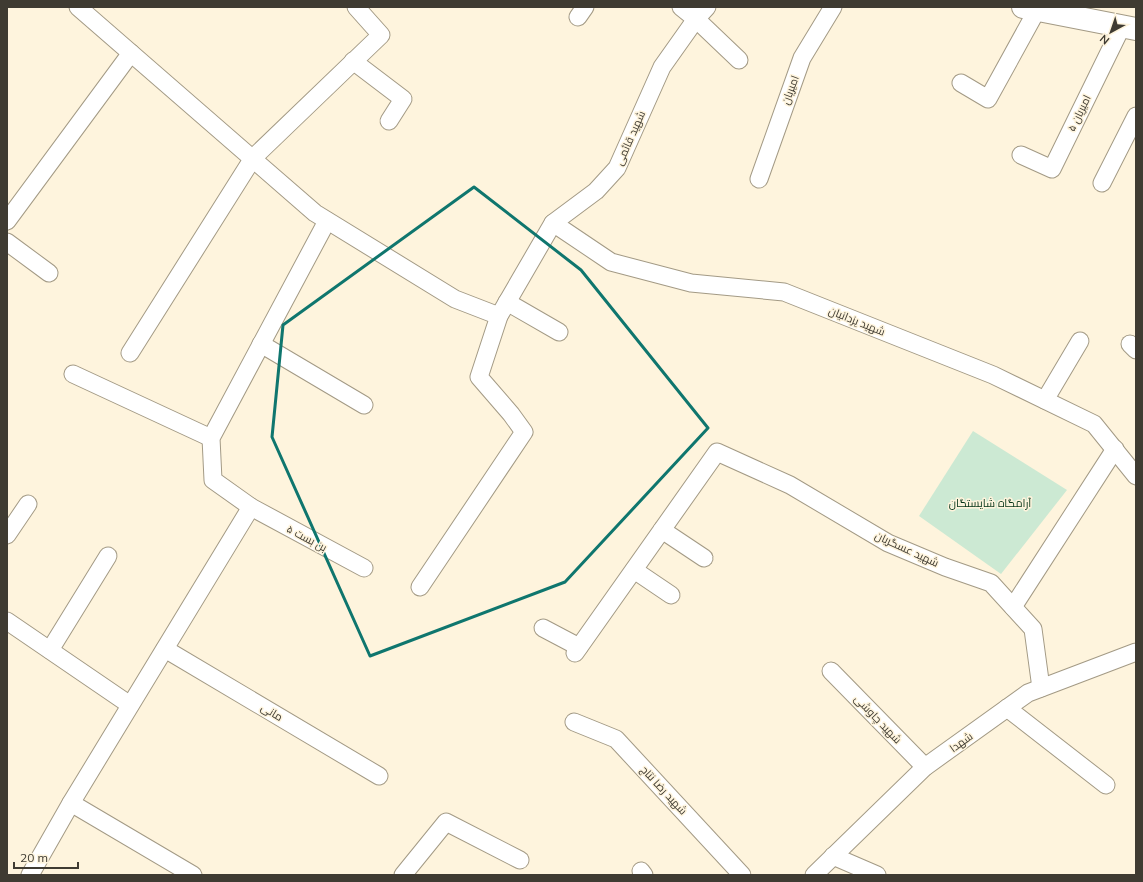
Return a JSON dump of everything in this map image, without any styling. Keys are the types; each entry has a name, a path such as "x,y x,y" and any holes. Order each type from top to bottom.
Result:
{"main road":[{"path":"1030,8 1129,28"}],"street":[{"path":"78,7 315,213 455,299 503,309 559,332"},
{"path":"130,353 253,158 381,35 356,7"},
{"path":"681,7 702,13 739,60"},
{"name":"امیریان","path":"759,179 802,58 833,7"},
{"path":"961,83 988,99 1030,8"},
{"name":"شهید قائمی","path":"420,587 524,432 511,414 479,377 503,309 553,223 596,191 617,168 662,68 702,13"},
{"name":"امیریان ۵","path":"1021,155 1052,169 1129,28"},
{"path":"7,221 131,53"},
{"path":"353,61 403,99 388,121"},
{"path":"1102,183 1136,116"},
{"path":"74,374 211,438 327,221"},
{"name":"شهید یزدانیان","path":"553,223 611,262 691,283 784,292 993,375 1094,424 1134,469"},
{"path":"7,242 49,273"},
{"path":"1045,400 1080,341"},
{"path":"261,344 364,405"},
{"name":"بن بست ۵","path":"211,438 213,480 250,507 364,568"},
{"path":"1013,607 1115,449"},
{"name":"شهید عسگریان","path":"662,530 718,452 790,485 888,543 945,567 990,583 1033,629 1041,688"},
{"path":"7,535 28,504"},
{"path":"30,875 71,803 250,507"},
{"path":"543,628 577,650 662,530 704,558"},
{"path":"50,650 108,556"},
{"path":"634,570 671,596"},
{"path":"7,621 130,705"},
{"name":"مانی","path":"164,649 379,776"},
{"name":"شهدا","path":"814,875 925,767 1028,693 1136,652"},
{"name":"شهید چاوشی","path":"831,671 925,767"},
{"path":"1007,708 1106,785"},
{"name":"شهید رضا نتاج","path":"574,722 616,738 742,875"},
{"path":"71,803 193,875"},
{"path":"403,875 446,822 520,860"},
{"path":"833,856 877,875"}],"highlighted area":[{"path":"474,187 581,270 708,428 565,582 370,656 272,437 283,325"}],"green space":[{"name":"آرامگاه شایستگان","path":"973,431 1067,490 1001,574 919,516"}]}
